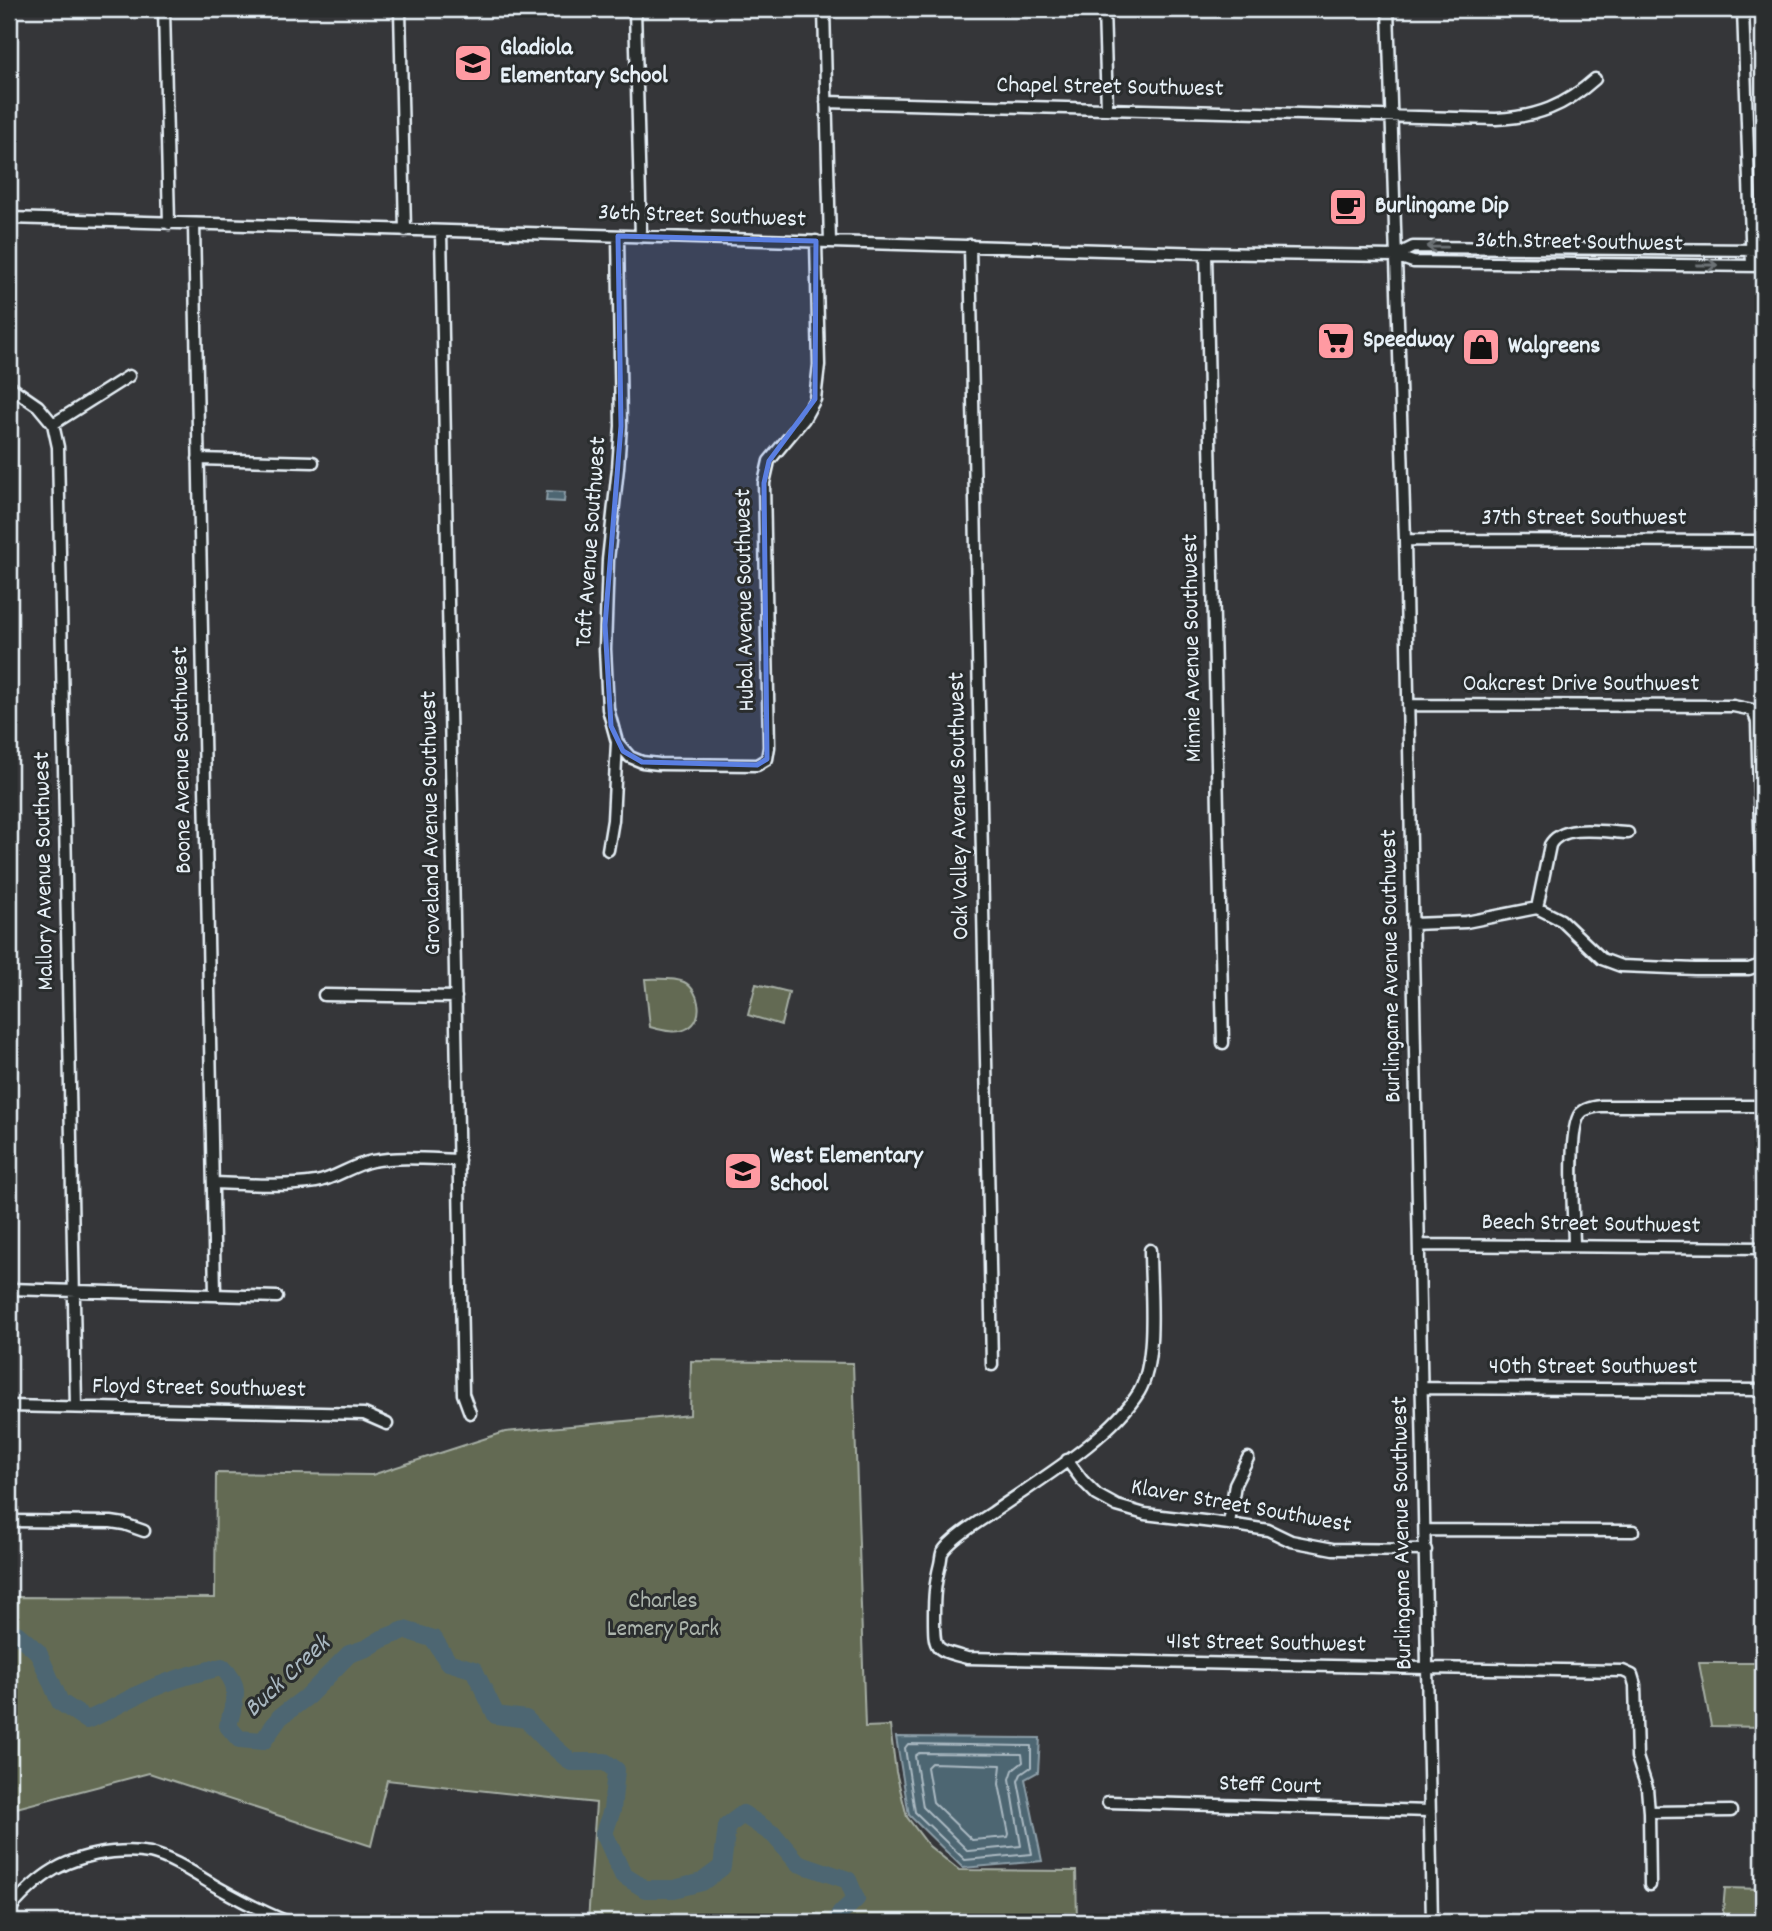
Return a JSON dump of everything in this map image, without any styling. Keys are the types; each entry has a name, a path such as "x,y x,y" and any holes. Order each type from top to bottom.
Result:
{"street":[{"path":"164,9 169,224"},
{"path":"400,9 405,231"},
{"path":"635,9 641,237"},
{"path":"824,9 830,242"},
{"path":"1104,9 1107,109"},
{"name":"Burlingame Avenue Southwest","path":"1388,9 1405,540 1432,1922"},
{"path":"1743,9 1752,265"},
{"name":"Chapel Street Southwest","path":"826,102 1496,119 1530,116 1564,103 1595,79"},
{"name":"36th Street Southwest","path":"9,218 1206,253 1395,256 1413,262 1763,265"},
{"name":"Boone Avenue Southwest","path":"194,224 215,1294"},
{"name":"Groveland Avenue Southwest","path":"441,232 463,1394 470,1413"},
{"name":"Taft Avenue Southwest","path":"607,850 613,820 617,742 608,709 605,649 608,560 621,437 618,236"},
{"name":"Hubal Avenue Southwest","path":"617,742 630,757 642,762 757,765 767,759 769,747 764,483 769,461 804,419 816,399 819,365 816,241"},
{"name":"Oak Valley Avenue Southwest","path":"970,245 992,1366"},
{"name":"36th Street Southwest","path":"1395,256 1413,247 1763,250"},
{"path":"1523,263 1531,257 1569,249"},
{"name":"Minnie Avenue Southwest","path":"1206,253 1223,1043"},
{"path":"9,386 38,406 53,424 129,376"},
{"name":"Mallory Avenue Southwest","path":"53,424 58,447 76,1407"},
{"path":"198,459 313,462"},
{"name":"37th Street Southwest","path":"1405,540 1763,541"},
{"name":"Oakcrest Drive Southwest","path":"1408,705 1733,706 1753,710 1757,722 1763,931"},
{"path":"1537,908 1553,838 1571,831 1628,833"},
{"path":"1412,924 1466,922 1537,908 1561,920 1602,959 1621,965 1749,969 1760,965 1763,954"},
{"path":"324,995 456,997"},
{"path":"1574,1246 1573,1139 1580,1114 1589,1108 1601,1106 1763,1106"},
{"path":"212,1183 300,1184 321,1181 373,1161 459,1160"},
{"name":"Beech Street Southwest","path":"1419,1245 1763,1248"},
{"path":"1067,1460 1114,1423 1141,1388 1151,1348 1150,1250"},
{"path":"9,1289 276,1297"},
{"name":"40th Street Southwest","path":"1422,1388 1763,1390"},
{"name":"Floyd Street Southwest","path":"9,1406 364,1414 387,1424"},
{"path":"1229,1524 1234,1484 1248,1458"},
{"name":"Klaver Street Southwest","path":"1067,1460 1097,1494 1117,1506 1144,1514 1268,1530 1291,1541 1332,1549 1426,1550"},
{"name":"41st Street Southwest","path":"1067,1460 960,1535 942,1553 934,1589 934,1642 941,1651 967,1658 1623,1671 1632,1675 1635,1685 1637,1757 1647,1788 1649,1812"},
{"path":"9,1521 111,1522 145,1531"},
{"path":"1425,1530 1633,1531"},
{"name":"Steff Court","path":"1108,1802 1430,1811"},
{"path":"1650,1885 1649,1812 1731,1811"},
{"path":"9,1910 28,1887 55,1868 74,1859 94,1854 149,1853 173,1862 252,1907 288,1922"}],"highlighted area":[{"path":"618,236 816,241 815,399 769,461 764,483 767,759 757,765 642,762 623,751 611,726 605,625 621,426"}],"green space":[{"path":"645,979 675,979 689,986 694,991 698,1005 697,1018 693,1024 679,1031 650,1027"},
{"path":"756,984 789,992 781,1025 748,1015"},
{"name":"Charles Lemery Park","path":"691,1361 853,1363 865,1727 890,1726 896,1772 907,1817 929,1846 959,1870 1076,1871 1077,1922 588,1922 596,1803 387,1780 371,1846 149,1773 9,1810 9,1597 215,1598 216,1473 372,1475 505,1432 690,1415"},
{"path":"1699,1663 1763,1663 1763,1727 1711,1726"},
{"path":"1725,1888 1763,1889 1763,1922 1722,1922"}],"water":[{"path":"547,491 565,492 564,502 546,501"},
{"path":"896,1737 1040,1738 1038,1772 1025,1779 1042,1861 963,1868 909,1815"}],"waterway":[{"name":"Buck Creek","path":"9,1636 17,1634 38,1652 60,1702 87,1720 166,1683 222,1667 229,1674 235,1688 228,1726 239,1739 263,1741 280,1717 309,1695 349,1654 405,1630 434,1639 448,1662 474,1670 496,1715 526,1719 571,1762 605,1762 616,1770 612,1810 604,1833 623,1875 645,1889 674,1889 702,1882 722,1867 727,1826 743,1814 774,1835 798,1863 848,1880 856,1899 840,1914 836,1922"}],"place":[{"name":"Gladiola Elementary School","path":"473,63"},
{"name":"Burlingame Dip","path":"1348,207"},
{"name":"Speedway","path":"1336,341"},
{"name":"Walgreens","path":"1481,347"},
{"name":"West Elementary School","path":"743,1171"}]}
